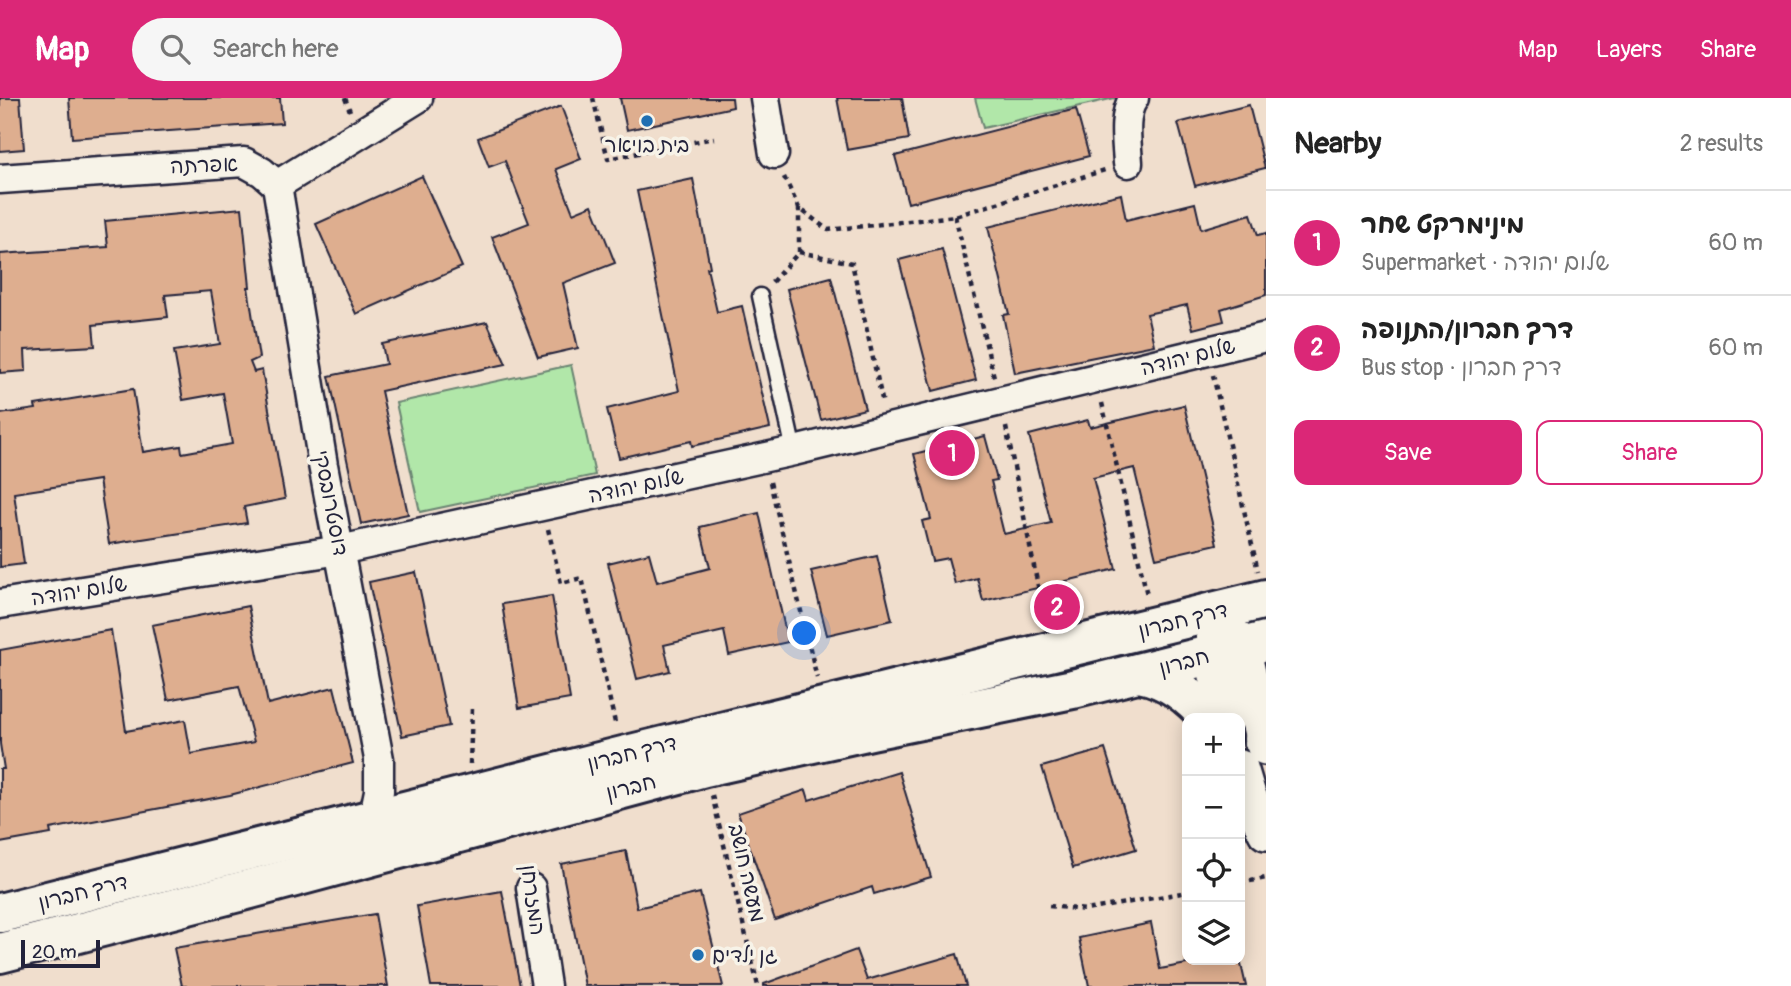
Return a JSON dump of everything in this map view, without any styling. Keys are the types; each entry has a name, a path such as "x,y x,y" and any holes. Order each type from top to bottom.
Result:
{"highway":[{"name":"דרך חברון","path":"0,913 623,755 1265,599"},
{"name":"חברון","path":"0,953 705,767 1005,704 1240,647"},
{"path":"1140,673 1158,678 1177,688 1204,713"}],"street":[{"path":"277,185 418,98"},
{"path":"765,98 774,154"},
{"path":"1128,163 1127,128 1130,103 1134,98"},
{"name":"אפרתה","path":"0,178 244,162 277,185"},
{"name":"דוסטרובסקי","path":"277,185 323,465 379,759 379,791 373,820"},
{"name":"שלום יהודה","path":"0,604 340,550 764,458 1266,337"},
{"path":"1216,612 1240,647 1259,744 1248,795 1266,832"},
{"path":"1228,713 1240,647"},
{"name":"המזרחן","path":"531,888 546,986"}],"lane":[{"path":"760,296 794,451"}],"path":[{"path":"593,98 608,159 714,138"},
{"path":"760,296 799,252 799,208 774,154"},
{"path":"799,208 828,230 955,216 1098,172"},
{"path":"955,216 1001,403 1051,652"},
{"path":"799,252 852,263 889,429"},
{"path":"1208,352 1265,599"},
{"path":"1096,379 1154,627"},
{"path":"764,458 823,706"},
{"path":"542,506 561,583 582,578 623,755"},
{"path":"468,796 472,708"},
{"name":"מעשה חושב","path":"705,767 758,986"},
{"path":"1245,882 1266,878"},
{"path":"1049,906 1086,910 1182,893"}],"green space":[{"path":"975,98 1115,98 983,128"},
{"path":"571,365 595,475 420,512 396,403"}],"building":[{"path":"0,98 20,98 24,149 0,151"},
{"path":"69,98 280,98 282,123 72,138"},
{"name":"בית בויאר","path":"620,98 732,98 733,107 627,130"},
{"path":"837,98 902,98 909,139 847,150"},
{"path":"1249,105 1265,168 1195,186 1178,123"},
{"path":"561,106 581,159 556,169 573,213 592,205 615,263 563,283 578,348 538,357 492,237 529,223 505,161 489,167 478,138"},
{"path":"1076,109 1089,156 908,203 895,156"},
{"path":"422,176 462,267 356,314 316,224"},
{"path":"693,179 717,312 742,306 770,428 692,446 691,441 619,458 607,409 679,391 637,191"},
{"path":"1121,194 1126,220 1195,203 1201,229 1251,214 1258,235 1266,233 1266,295 1221,309 1224,321 1193,329 1187,305 1147,314 1154,345 1015,373 1003,315 1009,314 988,227"},
{"path":"242,208 248,287 259,358 250,362 254,372 262,370 285,499 244,507 247,523 109,544 99,480 14,493 24,564 0,567 0,414 36,409 35,405 133,389 143,452 181,446 182,453 232,444 223,393 183,400 174,351 220,344 211,291 165,295 168,317 93,325 95,346 25,350 26,371 0,373 0,254 108,247 105,221"},
{"path":"942,249 976,380 933,391 899,260"},
{"path":"831,277 865,409 821,420 787,289"},
{"path":"487,322 506,364 381,391 408,514 361,524 329,376 386,364 382,344"},
{"path":"1184,405 1217,544 1156,558 1134,468 1093,478 1116,569 983,601 977,578 955,584 948,558 932,561 922,521 931,519 914,454 985,436 997,480 991,481 1004,534 1051,523 1029,435 1088,420 1090,427"},
{"path":"759,513 788,642 729,655 724,631 664,645 670,671 637,679 608,563 649,553 657,582 710,568 700,527"},
{"path":"877,556 892,620 827,635 811,571"},
{"path":"416,572 449,726 402,736 369,582"},
{"path":"552,596 570,699 519,708 502,604"},
{"path":"248,606 268,704 334,687 353,763 230,795 50,829 51,834 0,843 0,769 4,769 0,744 0,650 111,630 126,731 185,720 191,754 254,742 239,686 168,700 152,625"},
{"path":"1105,749 1136,849 1073,868 1042,767"},
{"path":"899,772 931,877 874,894 872,887 775,920 738,813 806,790 809,800"},
{"path":"626,851 637,908 700,893 723,986 585,986 561,864"},
{"path":"502,891 520,986 431,986 417,906"},
{"path":"375,914 388,986 182,986 174,948"},
{"path":"1151,923 1160,969 1182,965 1241,965 1246,986 1089,986 1079,938"},
{"path":"856,950 867,980 957,954 966,986 764,986"}],"place":[{"name":"בית בויאר","path":"647,121"},
{"name":"מינימרקט שחר","path":"952,453"},
{"name":"דרך חברון/התנופה","path":"1057,607"},
{"name":"גן ילדים","path":"698,955"}]}
